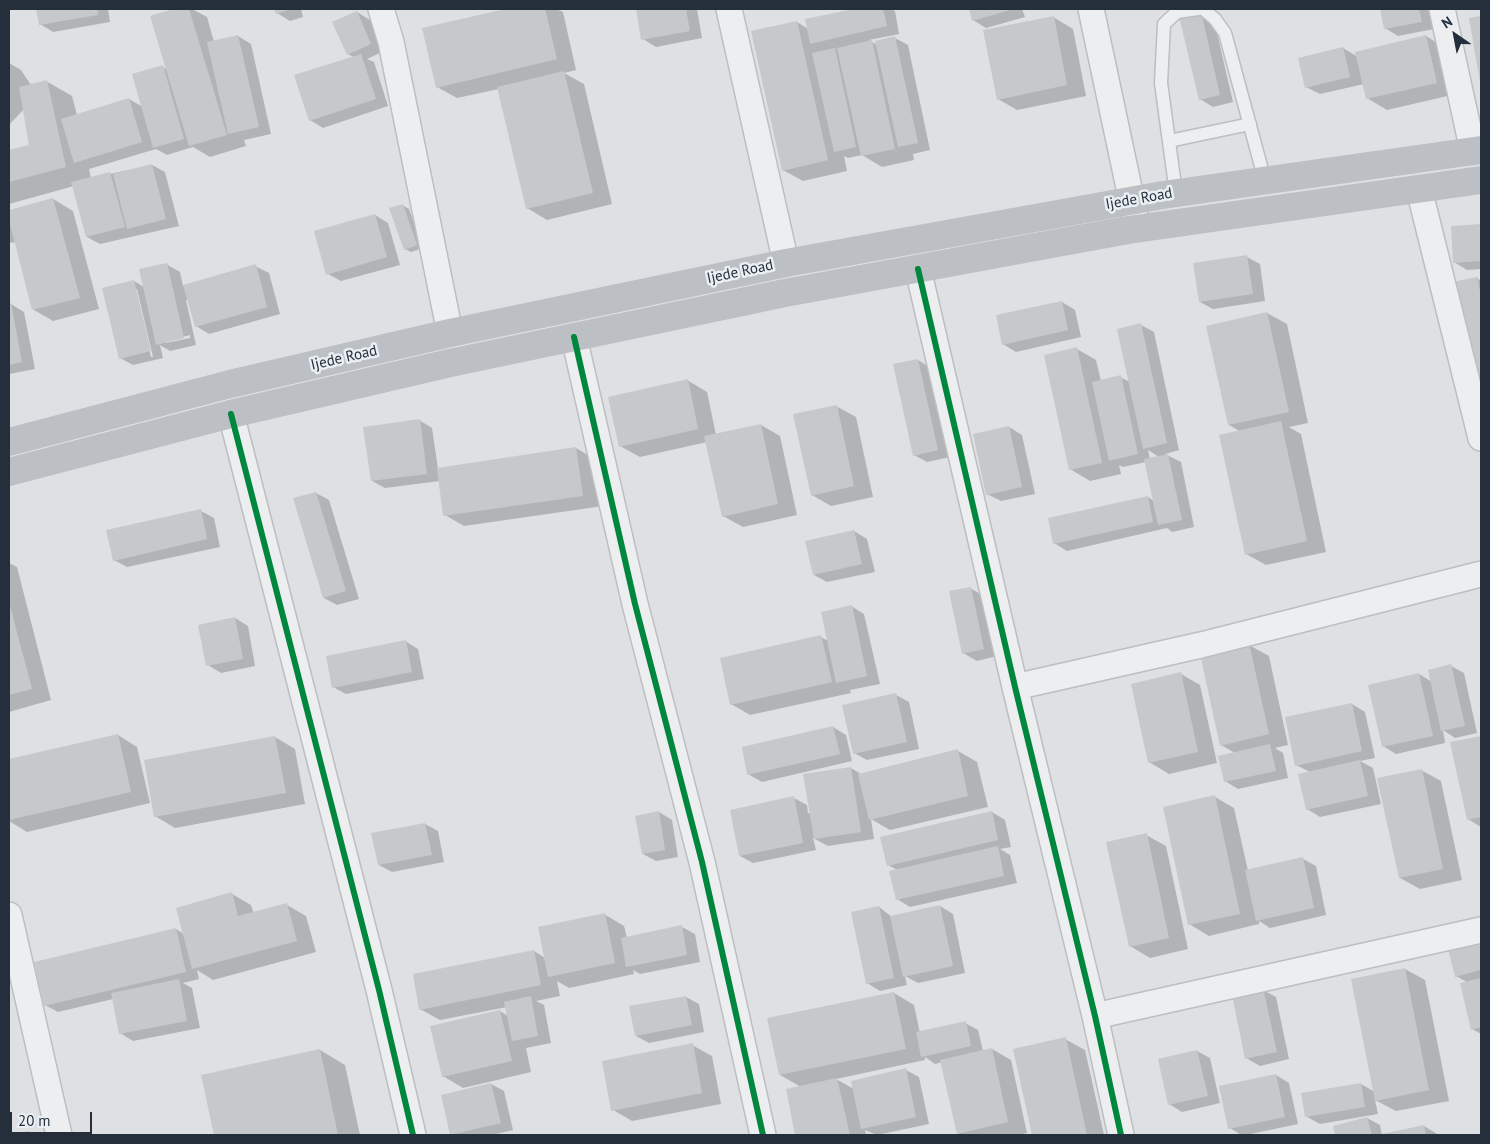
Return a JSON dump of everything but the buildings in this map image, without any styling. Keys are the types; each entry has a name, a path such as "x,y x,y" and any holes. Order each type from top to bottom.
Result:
{"main road":[{"name":"Ijede Road","path":"9,442 230,384 450,333 786,263 1132,200 1477,150"},
{"name":"Ijede Road","path":"9,472 231,414 450,363 785,293 1137,228 1481,180"}],"street":[{"path":"381,9 392,42 450,333"},
{"path":"728,9 786,263"},
{"path":"1091,9 1137,228"},
{"path":"1442,9 1477,150"},
{"path":"1419,189 1481,438"},
{"path":"918,269 1015,687 1095,1016 1121,1135"},
{"path":"574,337 635,604 702,862 763,1135"},
{"path":"231,414 379,990 412,1135"},
{"path":"1015,687 1201,645 1481,574"},
{"path":"9,915 59,1135"},
{"path":"1095,1016 1481,930"}],"lane":[{"path":"1176,193 1162,83 1164,24 1177,12 1198,9"},
{"path":"1203,9 1215,18 1225,33 1265,181"},
{"path":"1169,141 1250,124"}],"cycle path":[{"path":"918,269 1015,687 1095,1016 1121,1135"},
{"path":"574,337 635,604 702,862 763,1135"},
{"path":"231,414 379,990 413,1135"}]}
